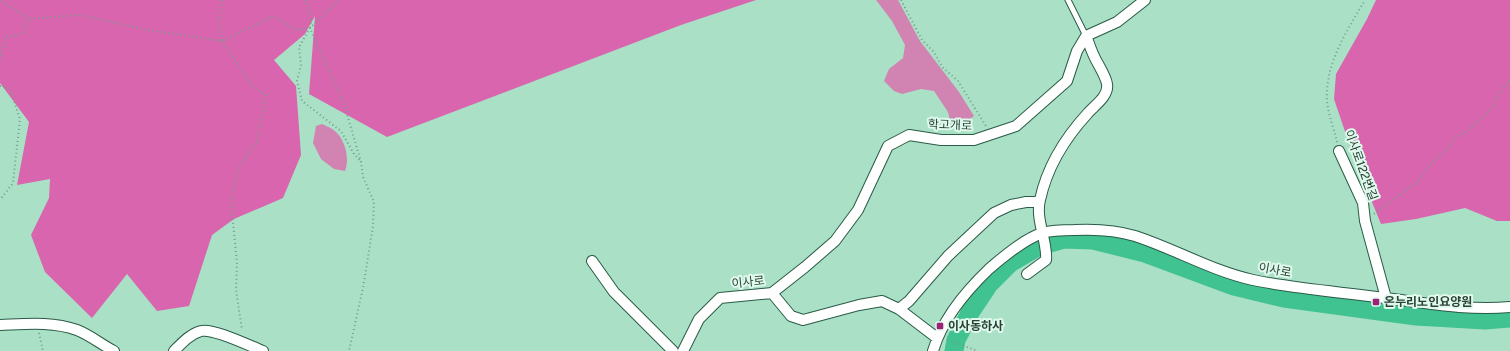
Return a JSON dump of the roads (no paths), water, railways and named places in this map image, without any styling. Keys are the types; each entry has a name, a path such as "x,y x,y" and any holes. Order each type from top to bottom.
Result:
{"street":[{"path":"1027,274 1046,260 1047,256 1042,235 1039,202 1048,172 1060,147 1086,115 1101,100 1106,91 1107,83 1086,36 1117,22 1145,0"},
{"name":"학고개로","path":"772,293 835,241 858,210 888,146 910,135 941,140 974,140 1016,126 1067,81 1077,51 1086,36"},
{"name":"이사로122번길","path":"1340,151 1363,203 1366,221 1386,298"},
{"path":"899,309 909,301 948,256 994,213 1011,205 1026,202 1039,202"},
{"name":"이사로","path":"933,351 941,338 955,308 981,277 1004,257 1025,242 1060,230 1094,229 1134,236 1208,265 1253,280 1434,305 1491,309 1510,307"},
{"path":"592,261 614,292 673,351"},
{"name":"이사로","path":"683,351 699,319 720,298 772,293 790,316 803,320 859,304 882,301 899,309 941,338"},
{"path":"0,325 37,323 57,325 77,330 114,351"},
{"path":"174,351 189,336 203,331 225,335 263,351"}],"lane":[{"path":"1068,0 1086,36"}],"waterway":[{"path":"954,351 956,340 971,311 989,284 1010,263 1039,246 1064,239 1093,240 1145,253 1234,286 1284,298 1416,316 1485,320 1510,318"}],"place":[{"name":"온누리노인요양원","path":"1376,302"},
{"name":"이사동하사","path":"940,326"}]}
